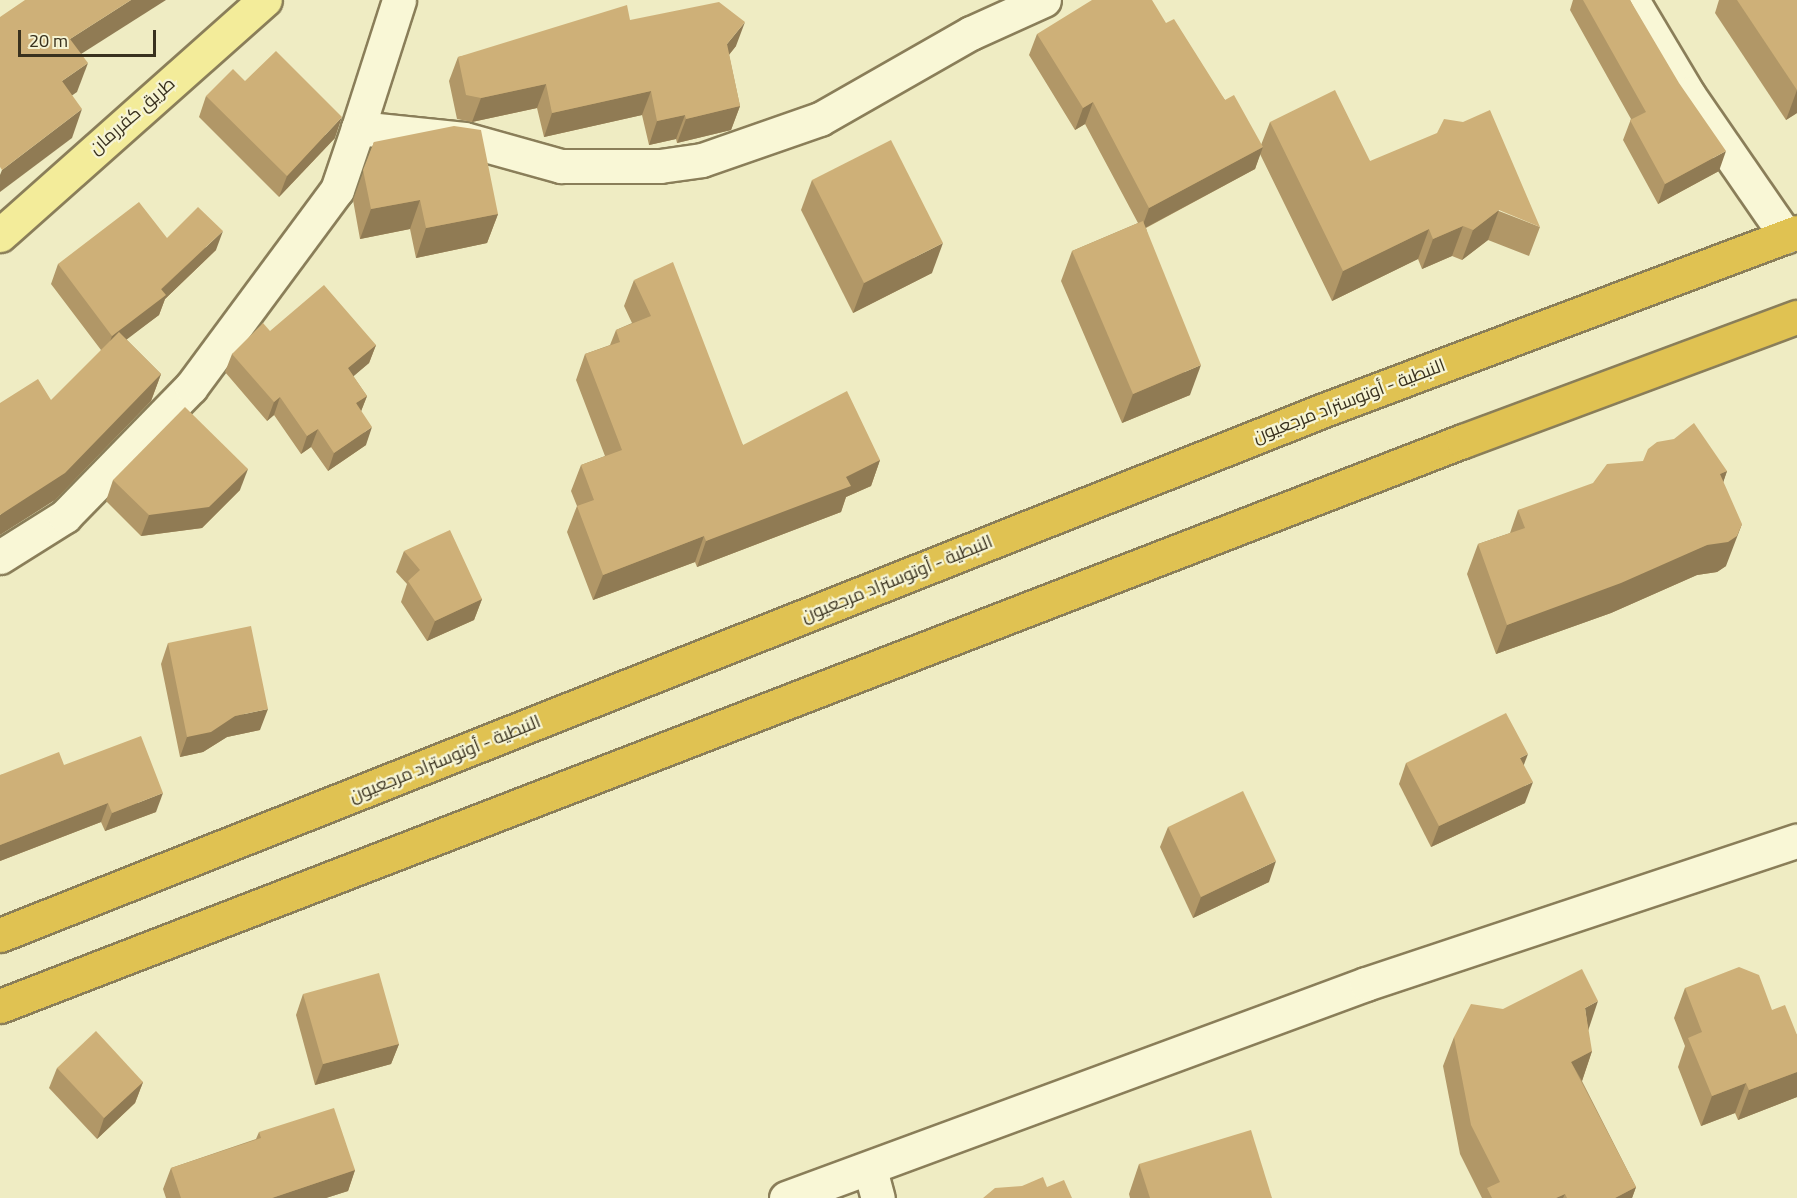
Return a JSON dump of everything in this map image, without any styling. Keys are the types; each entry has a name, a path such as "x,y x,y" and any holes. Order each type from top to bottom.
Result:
{"highway":[{"name":"النبطية - أوتوستراد مرجعيون","path":"0,935 1324,410 1792,234"},
{"path":"0,1006 1429,453 1797,317"}],"main road":[{"name":"طريق كفررمان","path":"0,235 265,0"}],"street":[{"path":"0,557 65,516 191,387 337,190 399,0"},
{"path":"358,128 464,139 561,166 660,166 702,160 820,119 971,33 1044,0"},
{"path":"1632,0 1688,94 1792,234"},
{"path":"786,1198 874,1184 1366,984 1797,841"}],"building":[{"path":"25,0 131,0 70,39 88,63 62,81 82,109 2,170 0,167 0,17"},
{"path":"1092,0 1152,0 1166,23 1174,19 1225,100 1234,95 1263,147 1149,208 1093,102 1083,108 1037,34"},
{"path":"1583,0 1630,0 1679,83 1726,151 1665,184 1630,120 1646,112"},
{"path":"1737,0 1797,0 1797,90"},
{"path":"719,2 745,22 727,44 740,106 686,119 685,115 657,121 651,91 552,113 546,84 481,98 466,95 458,57 627,5 630,20"},
{"path":"276,51 342,117 287,176 206,96 233,69 245,81"},
{"path":"1335,90 1370,161 1437,133 1444,119 1463,122 1490,110 1540,227 1499,210 1473,230 1463,226 1433,239 1429,229 1343,271 1270,122"},
{"path":"454,126 481,130 498,214 426,228 420,200 371,209 363,170 374,142"},
{"path":"891,140 943,243 864,283 812,180"},
{"path":"139,202 167,238 198,207 223,231 161,289 166,295 112,336 58,264"},
{"path":"1143,221 1201,365 1133,394 1072,251"},
{"path":"673,262 743,445 847,391 880,460 846,477 851,486 706,541 704,536 603,575 577,506 594,500 581,465 622,450 585,354 620,342 616,330 651,316 634,280"},
{"path":"324,285 376,345 348,368 367,396 356,403 372,427 334,453 318,429 307,436 280,397 274,402 232,354 263,323 270,331"},
{"path":"119,332 161,374 65,473 0,515 0,403 38,379 51,400"},
{"path":"185,407 248,469 209,507 149,515 113,480"},
{"path":"1694,423 1727,471 1720,474 1742,524 1737,536 1728,542 1707,545 1621,583 1507,625 1478,544 1525,528 1518,510 1593,483 1607,464 1643,461 1648,449 1657,442 1674,439"},
{"path":"450,530 482,599 435,621 408,581 420,570 404,551"},
{"path":"251,626 268,709 235,716 211,732 187,737 168,643"},
{"path":"1506,713 1528,754 1520,758 1533,782 1439,826 1406,763"},
{"path":"141,736 163,793 112,813 108,803 0,845 0,775 59,752 64,765"},
{"path":"1243,791 1276,861 1201,897 1168,827"},
{"path":"1739,967 1759,975 1772,1010 1785,1005 1797,1035 1797,1072 1749,1090 1746,1083 1712,1096 1688,1038 1702,1032 1685,988"},
{"path":"1582,969 1598,1001 1585,1008 1592,1051 1571,1062 1636,1187 1615,1198 1567,1198 1565,1194 1556,1198 1492,1198 1487,1188 1500,1182 1471,1125 1454,1037 1471,1004 1503,1009"},
{"path":"379,973 399,1044 323,1064 303,994"},
{"path":"96,1031 143,1082 104,1118 57,1068"},
{"path":"334,1108 355,1170 272,1198 181,1198 171,1168 261,1138 259,1132"},
{"path":"1251,1130 1272,1198 1150,1198 1139,1164"},
{"path":"1043,1177 1047,1187 1064,1180 1072,1198 983,1198 995,1188 1022,1186"}]}
